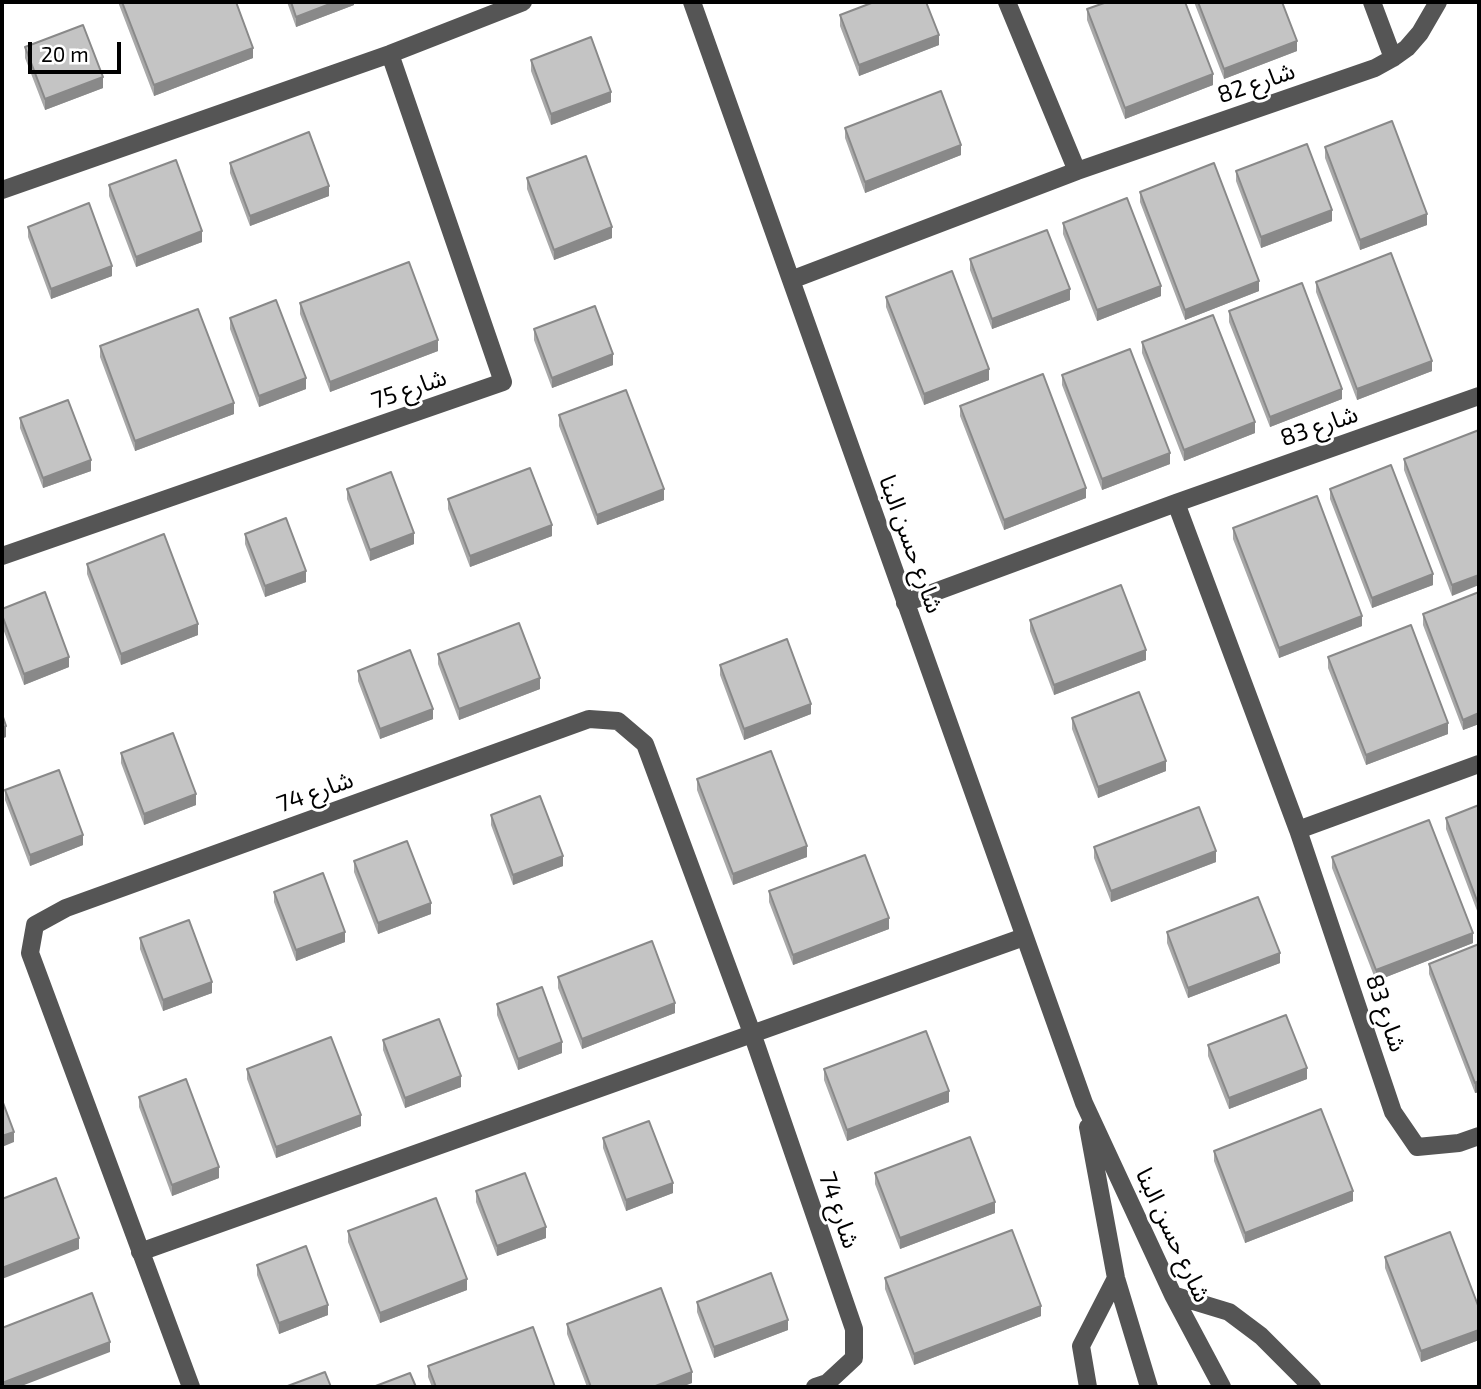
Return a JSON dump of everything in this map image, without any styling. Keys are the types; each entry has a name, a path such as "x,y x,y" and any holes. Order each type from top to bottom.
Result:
{"street":[{"path":"2,190 390,54 523,2"},
{"name":"شارع حسن البنا","path":"692,2 1084,1103 1173,1295 1222,1387"},
{"path":"1007,2 1077,171"},
{"path":"1372,2 1393,58"},
{"name":"شارع 82","path":"790,280 1077,171 1375,68 1407,48 1420,33 1438,2"},
{"name":"شارع 75","path":"2,556 503,382 390,54"},
{"name":"شارع 83","path":"905,603 1176,503 1479,396"},
{"name":"شارع 83","path":"1176,503 1298,830 1394,1111 1417,1147 1459,1143 1479,1136"},
{"name":"شارع 74","path":"191,1387 30,953 35,925 66,908 589,719 618,721 645,744 752,1034 854,1329 854,1358 827,1383 815,1387"},
{"path":"1298,830 1479,765"},
{"path":"140,1252 1024,936"},
{"name":"شارع حسن البنا","path":"1084,1103 1116,1278 1149,1387"},
{"path":"1088,1387 1081,1346 1116,1278"},
{"path":"1173,1295 1229,1312 1261,1336 1312,1387"}],"building":[{"path":"122,2 236,2 253,48 154,85"},
{"path":"291,2 335,2 296,17"},
{"path":"874,2 926,2 939,35 859,65 840,15"},
{"path":"1107,2 1185,2 1213,74 1125,108 1087,9"},
{"path":"1198,2 1282,2 1297,41 1224,69"},
{"path":"83,25 103,77 45,99 25,47"},
{"path":"591,37 611,92 551,114 531,60"},
{"path":"941,91 961,145 865,182 845,128"},
{"path":"1392,121 1427,214 1360,240 1325,147"},
{"path":"309,132 329,186 250,216 230,163"},
{"path":"1307,144 1332,210 1261,237 1236,171"},
{"path":"586,156 612,227 554,250 527,178"},
{"path":"176,160 202,231 136,257 109,185"},
{"path":"1214,163 1259,281 1185,310 1140,192"},
{"path":"1127,198 1161,286 1097,310 1063,223"},
{"path":"89,203 112,266 51,289 28,227"},
{"path":"1047,230 1070,289 992,319 970,259"},
{"path":"1391,253 1432,361 1357,389 1316,282"},
{"path":"409,262 438,340 330,382 300,303"},
{"path":"952,271 989,369 924,394 886,297"},
{"path":"1302,283 1342,389 1270,417 1229,311"},
{"path":"276,300 306,378 259,396 230,318"},
{"path":"595,306 613,354 552,378 534,329"},
{"path":"198,309 234,403 135,441 100,346"},
{"path":"1213,315 1255,422 1184,450 1142,342"},
{"path":"1130,349 1170,453 1102,479 1062,375"},
{"path":"1043,374 1086,488 1004,520 960,406"},
{"path":"626,390 664,489 597,515 559,415"},
{"path":"68,400 91,460 43,478 20,418"},
{"path":"1479,430 1479,575 1452,585 1404,459"},
{"path":"1391,465 1433,574 1372,598 1330,489"},
{"path":"530,468 552,525 470,556 448,499"},
{"path":"391,472 414,533 370,550 347,489"},
{"path":"1317,496 1362,616 1279,648 1233,528"},
{"path":"286,518 306,571 265,586 245,534"},
{"path":"164,534 198,624 121,654 87,564"},
{"path":"1121,585 1146,650 1054,685 1030,620"},
{"path":"45,592 69,657 24,674 2,609"},
{"path":"1479,592 1479,713 1463,720 1423,614"},
{"path":"519,623 540,678 459,709 438,654"},
{"path":"1411,625 1448,723 1366,755 1328,657"},
{"path":"787,639 811,704 744,729 720,665"},
{"path":"410,650 433,709 380,729 358,671"},
{"path":"1139,692 1166,761 1098,787 1072,718"},
{"path":"173,733 196,794 144,814 121,753"},
{"path":"771,751 807,846 733,874 697,779"},
{"path":"59,770 83,835 30,855 5,790"},
{"path":"540,796 563,856 513,875 491,815"},
{"path":"1479,805 1479,906 1446,818"},
{"path":"1199,807 1216,851 1111,891 1094,847"},
{"path":"1429,820 1473,933 1376,970 1332,857"},
{"path":"407,841 431,903 378,923 354,861"},
{"path":"865,855 889,918 793,955 769,891"},
{"path":"323,873 345,932 296,950 274,892"},
{"path":"1258,897 1280,953 1188,988 1167,932"},
{"path":"189,920 212,982 163,1000 140,938"},
{"path":"652,941 675,1003 582,1039 558,977"},
{"path":"1479,944 1479,1081 1475,1083 1429,964"},
{"path":"542,987 562,1042 518,1059 497,1004"},
{"path":"1286,1015 1307,1068 1229,1098 1208,1045"},
{"path":"439,1019 461,1076 405,1098 383,1040"},
{"path":"926,1031 949,1091 847,1130 824,1069"},
{"path":"331,1037 361,1115 276,1147 247,1069"},
{"path":"186,1079 219,1167 172,1185 139,1097"},
{"path":"2,1100 14,1132 2,1136"},
{"path":"1321,1109 1353,1191 1245,1233 1214,1151"},
{"path":"649,1121 673,1183 626,1200 603,1138"},
{"path":"970,1137 995,1202 900,1238 875,1173"},
{"path":"525,1173 546,1227 497,1246 476,1191"},
{"path":"56,1178 79,1238 2,1268 2,1199"},
{"path":"436,1198 467,1279 380,1313 348,1231"},
{"path":"1012,1230 1041,1306 914,1354 885,1278"},
{"path":"1450,1232 1479,1308 1479,1330 1421,1351 1385,1257"},
{"path":"306,1246 328,1305 279,1323 257,1265"},
{"path":"771,1273 788,1320 714,1347 697,1302"},
{"path":"661,1288 692,1372 653,1387 591,1387 567,1324"},
{"path":"92,1293 110,1342 2,1383 2,1328"},
{"path":"533,1327 555,1387 436,1387 428,1366"},
{"path":"325,1372 331,1387 285,1387"},
{"path":"410,1373 416,1387 373,1387"}]}
